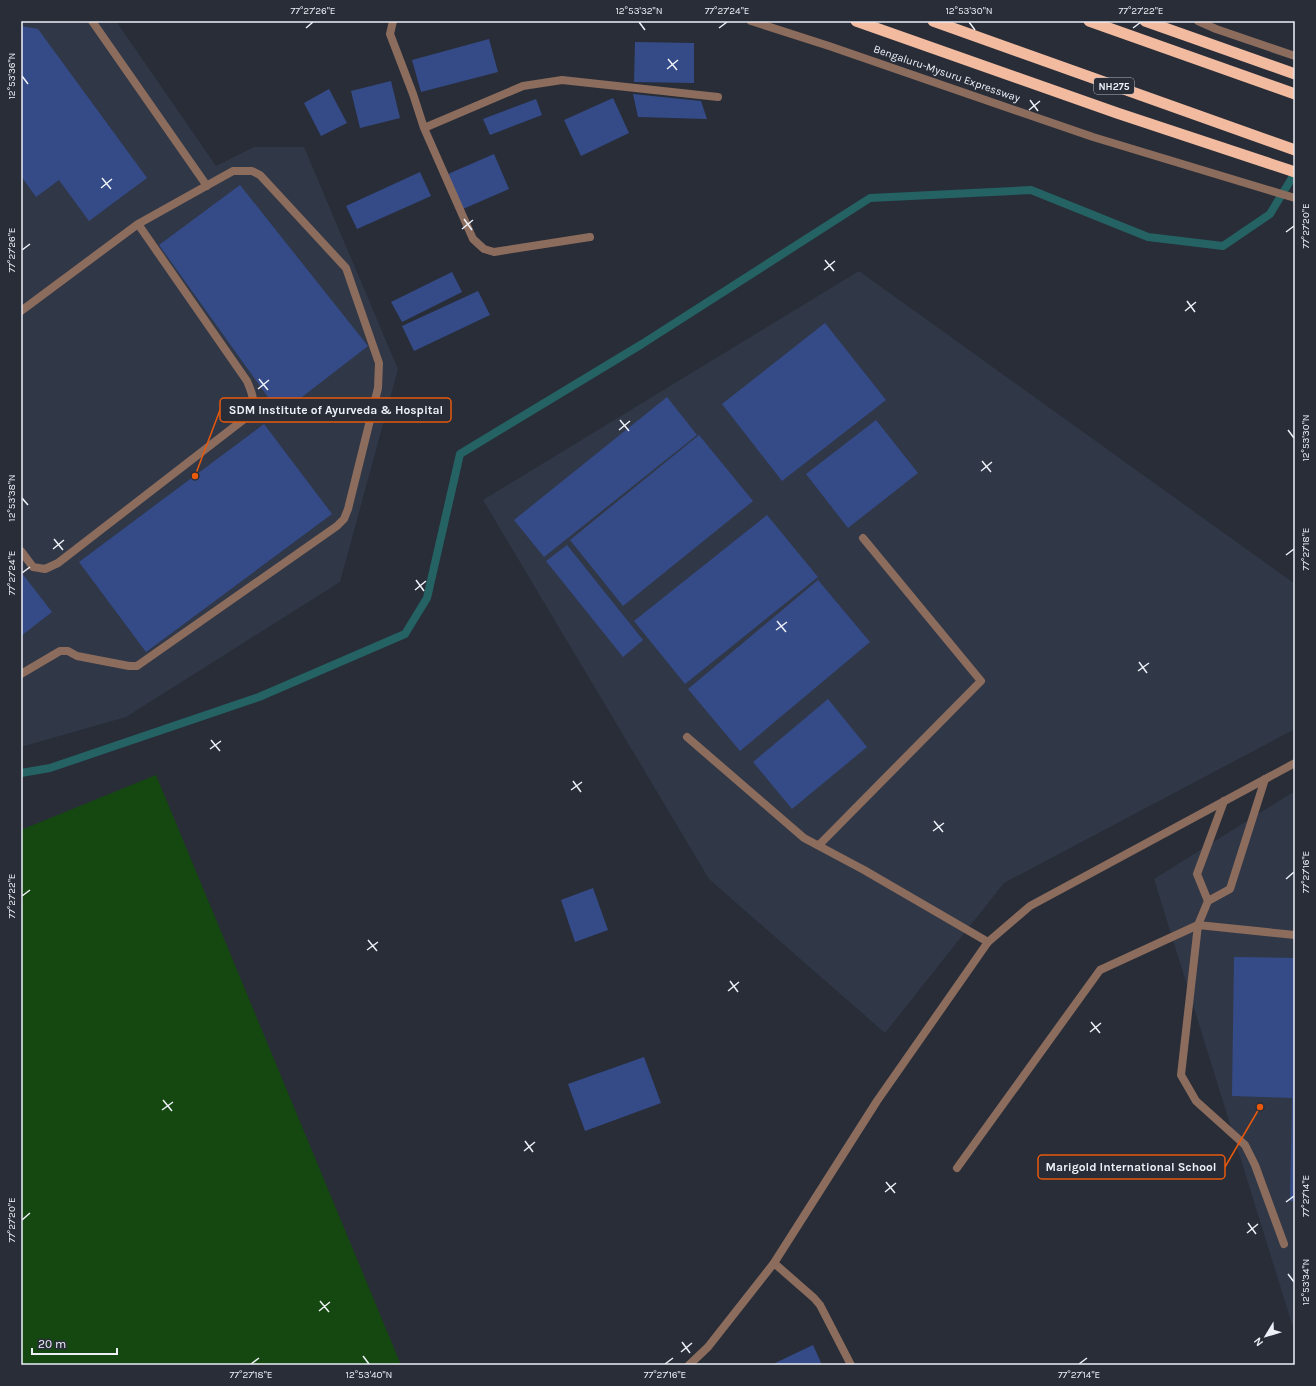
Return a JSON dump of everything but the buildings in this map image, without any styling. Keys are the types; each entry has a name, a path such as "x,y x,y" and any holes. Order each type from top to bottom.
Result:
{"highway":[{"name":"Bengaluru-Mysuru Expressway","path":"856,21 1117,113 1295,172"},
{"name":"NH275","path":"933,21 1295,150"},
{"path":"1089,21 1295,94"},
{"path":"1146,21 1295,74"}],"street":[{"path":"92,21 207,186"},
{"path":"393,21 390,34 413,94 424,128 473,239 484,249 494,252 590,237"},
{"name":"Bengaluru-Mysuru Expressway","path":"751,21 829,46 1093,137 1295,198"},
{"path":"1198,21 1216,29 1295,56"},
{"path":"424,128 523,86 562,80 718,97"},
{"path":"21,311 138,224 233,171 252,171 260,175 346,268 379,363 378,388 348,509 344,519 337,526 138,666 130,666 77,656 68,652 60,651 21,674"},
{"path":"21,551 33,567 45,569 58,563 243,420 251,409 253,396 246,381 138,224"},
{"path":"819,845 981,681 863,538"},
{"path":"688,737 804,838 819,845 988,942"},
{"path":"689,1365 708,1347 774,1263 877,1101 988,942 1030,906 1295,763"},
{"path":"1265,779 1230,889 1208,901 1198,925 1181,1076 1196,1101 1245,1145 1255,1165 1284,1244"},
{"path":"1208,901 1197,874 1224,801"},
{"path":"957,1168 1100,970 1198,925 1295,935"},
{"path":"774,1263 820,1304 851,1365"}],"shaded area":[{"path":"21,21 116,21 216,166 254,147 304,147 398,369 340,582 126,717 21,747"},
{"path":"859,271 1295,584 1295,729 1004,883 885,1033 709,879 483,500"},
{"path":"1295,791 1295,1334 1154,879"}],"green space":[{"path":"156,775 401,1365 21,1365 21,830"}],"waterway":[{"path":"21,773 50,768 259,697 405,634 427,598 460,454 642,344 870,198 1031,190 1148,237 1223,246 1270,214 1295,173"}],"place":[{"name":"SDM Institute of Ayurveda & Hospital","path":"195,476"},
{"name":"Marigold International School","path":"1260,1107"}]}
